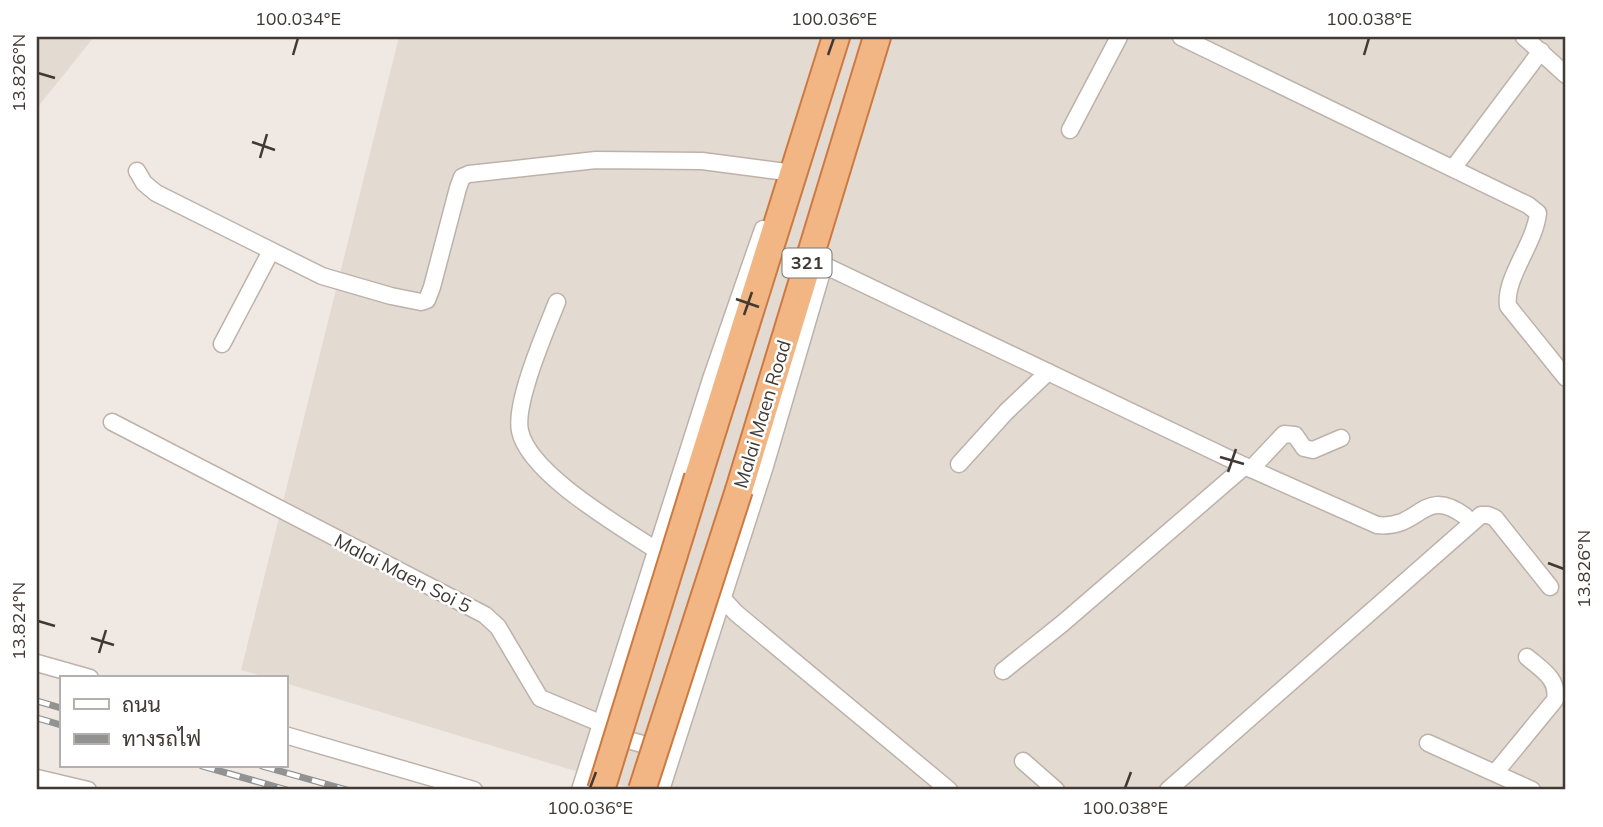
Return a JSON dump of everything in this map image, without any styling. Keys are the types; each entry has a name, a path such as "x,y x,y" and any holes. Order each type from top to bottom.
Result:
{"highway":[{"name":"321","path":"601,790 836,37"},
{"name":"Malai Maen Road","path":"642,790 739,490 817,261 877,37"}],"street":[{"path":"1070,130 1119,37"},
{"path":"1181,37 1528,205 1538,214 1537,226 1509,291 1508,306 1566,378"},
{"path":"1454,167 1532,42 1566,75"},
{"path":"138,171 144,183 156,193 271,251 334,280 421,302 427,300 432,287 462,177 469,174 596,160 702,161 792,179 775,203 751,262 580,790"},
{"path":"222,344 271,251"},
{"path":"661,790 723,599 817,261 1248,468 1377,525 1390,526 1404,522 1433,504 1442,504 1465,516"},
{"path":"557,302 531,370 520,414 520,430 531,452 550,474 574,495 656,550"},
{"path":"959,464 1006,412 1048,372"},
{"name":"Malai Maen Soi 5","path":"112,422 485,615 498,627 540,698 597,731"},
{"path":"1003,671 1248,468 1284,434 1295,435 1304,448 1313,450 1341,438"},
{"path":"1168,790 1481,515 1488,514 1495,518 1550,587"},
{"path":"723,599 736,614 949,790"},
{"path":"1495,773 1555,700 1557,690 1551,677 1527,657"},
{"path":"37,663 83,676"},
{"path":"597,731 649,746 669,767"},
{"path":"287,737 474,790"},
{"path":"1428,743 1532,790"},
{"path":"1023,761 1056,790"},
{"path":"37,778 88,790"}],"shaded area":[{"path":"37,37 94,37 37,108"},
{"path":"399,37 1566,37 1566,790 638,790 287,684 287,676 262,676 241,670"}],"railway":[{"path":"37,701 60,708"},
{"path":"37,718 60,725"},
{"path":"209,768 287,790"},
{"path":"269,768 347,790"}]}
